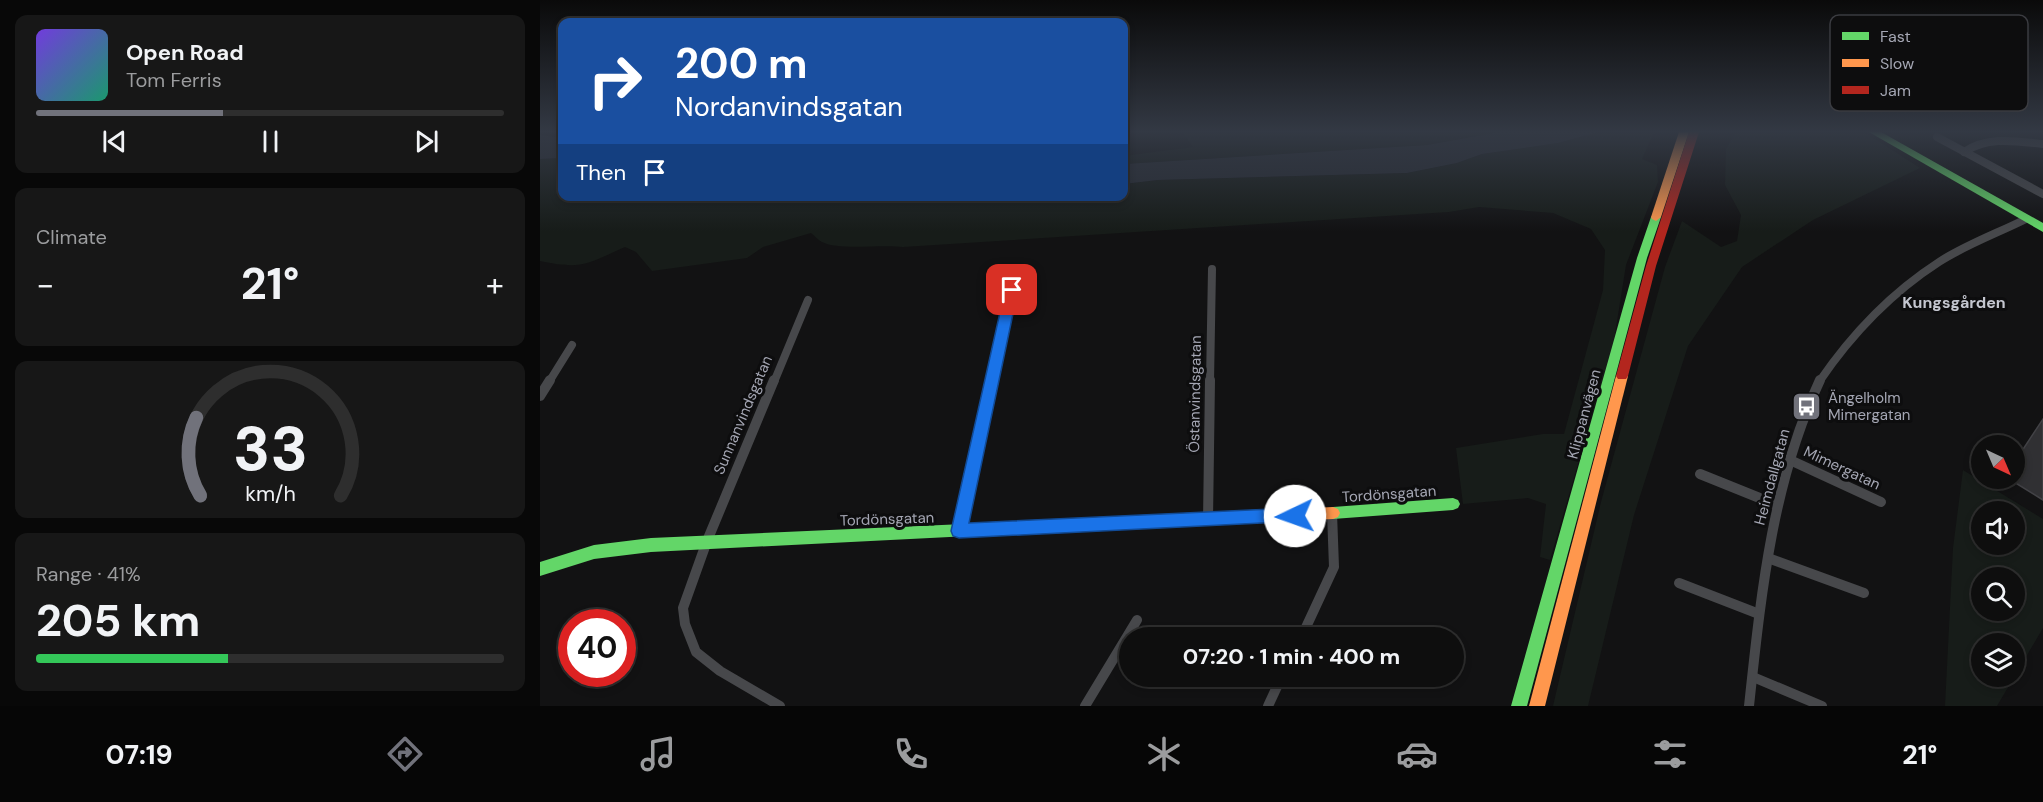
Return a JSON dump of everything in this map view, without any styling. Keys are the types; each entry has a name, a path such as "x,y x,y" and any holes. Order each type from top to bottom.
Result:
{"main road":[{"name":"Klippanvägen","path":"1519,706 1642,258 1673,165"},
{"name":"Klippanvägen","path":"1537,706 1651,266 1683,165"},
{"path":"1932,165 2043,228"},
{"name":"Tordönsgatan","path":"540,569 582,555 619,548 707,541 1208,520 1453,504"}],"street":[{"path":"1988,165 2043,194"},
{"name":"Heimdallgatan","path":"1749,706 1759,614 1777,505 1807,407 1819,381 1851,338 1889,300 1940,261 2026,219"},
{"name":"Östanvindsgatan","path":"1208,520 1212,269"},
{"path":"959,531 1012,290"},
{"name":"Sunnanvindsgatan","path":"780,706 707,662 696,651 689,638 683,608 707,541 808,300"},
{"path":"540,396 572,345"},
{"name":"Mimergatan","path":"1790,460 1881,502"},
{"path":"1700,474 1777,505"},
{"path":"1306,627 1334,567 1332,513"},
{"path":"1768,558 1864,593"},
{"path":"1679,583 1759,614"},
{"path":"1084,706 1137,620"},
{"path":"1753,677 1822,706"},
{"path":"1268,706 1277,687"}],"shaded area":[{"path":"540,165 558,165 558,201 1128,201 1128,184 1158,180 1407,173 1447,165 1657,165 1658,182 1626,265 1614,340 1550,560 1540,557 1546,504 1528,498 1463,504 1456,448 1543,434 1564,434 1603,290 1605,250 1591,229 1553,213 1479,207 1449,212 903,247 829,245 811,233 763,247 747,258 652,271 636,252 625,247 584,264 566,265 540,261"},
{"path":"1128,165 1447,165 1407,173 1158,180 1128,184"},
{"path":"1726,165 1915,165 1920,168 1813,220 1742,267 1688,346 1634,515 1588,706 1553,706 1601,502 1665,267 1682,221 1721,247 1737,241 1741,215 1725,185"},
{"path":"1963,470 1971,475 1971,489 1994,489 2014,501 1971,501 1971,555 2025,555 2025,508 2043,519 2043,628 2025,659 2025,633 1971,633 1971,687 2008,687 1997,706 1945,706 1953,548"}],"building":[{"path":"2043,419 2043,500 2025,489 2025,446"}],"traffic: fast":[{"path":"1932,165 2043,228"},
{"path":"1519,706 1642,258 1656,217"},
{"path":"1333,513 1453,504"},
{"path":"540,569 594,552 651,545 1009,528"}],"traffic: slow":[{"path":"1656,217 1673,165"},
{"path":"1537,706 1622,376"},
{"path":"1009,528 1333,513"}],"traffic: jam":[{"path":"1622,376 1651,266 1683,165"}],"place":[{"name":"Ängelholm Mimergatan","path":"1807,407"}],"district":[{"name":"Kungsgården","path":"1954,302"}],"route":[{"path":"1012,290 959,531 1295,516"}]}
